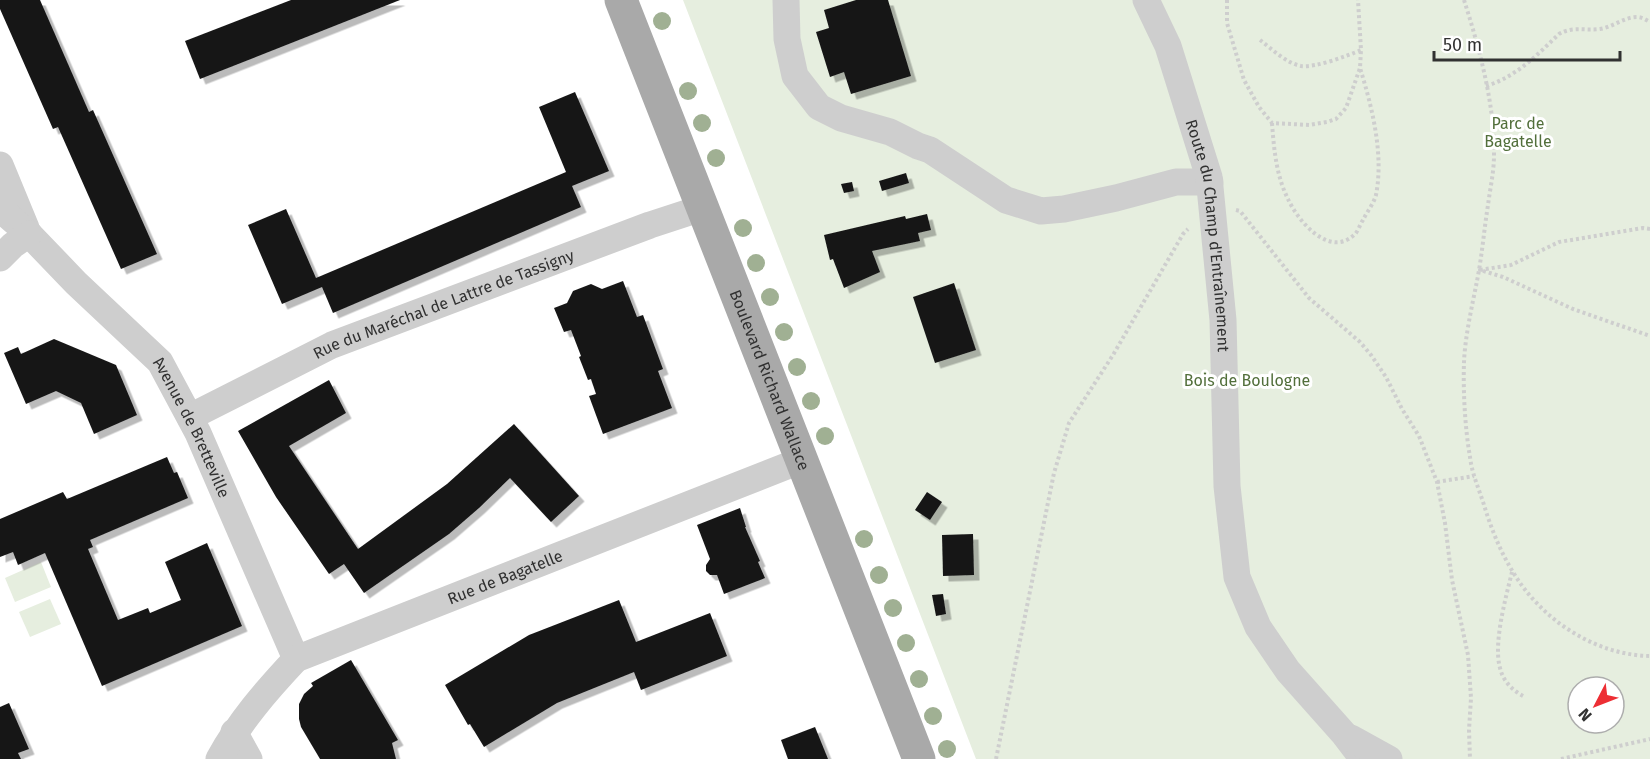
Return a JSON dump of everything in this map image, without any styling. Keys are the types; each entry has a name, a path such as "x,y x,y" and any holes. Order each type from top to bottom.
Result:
{"main road":[{"name":"Boulevard Richard Wallace","path":"621,0 919,759"}],"street":[{"path":"786,0 787,39 795,76 819,107 842,118 890,132 930,150 1006,200 1041,211 1064,209 1116,198 1176,182 1211,192"},
{"name":"Route du Champ d'Entraînement","path":"1146,0 1168,46 1211,192 1223,320 1227,486 1237,577 1258,627 1288,671 1363,759"},
{"name":"Avenue de Bretteville","path":"0,165 29,234"},
{"name":"Rue du Maréchal de Lattre de Tassigny","path":"190,417 332,345 702,208"},
{"name":"Avenue de Bretteville","path":"0,209 29,234 76,283 160,362 198,433 296,659"},
{"path":"0,258 13,244 29,234"},
{"name":"Rue de Bagatelle","path":"219,759 234,732 266,690 296,659 802,460"},
{"path":"234,732 249,759"},
{"name":"Route du Champ d'Entraînement","path":"1344,734 1389,759"}],"path":[{"path":"1227,0 1227,23 1244,80 1259,107 1272,123 1275,162 1288,200 1310,230 1327,242 1342,242 1355,235 1376,197 1378,163 1372,110 1360,68"},
{"path":"1272,123 1309,125 1336,119 1346,108 1360,68 1358,0"},
{"path":"1464,0 1486,86 1494,156 1480,270 1464,360 1469,447 1474,476 1496,539 1512,571 1521,585 1544,610 1579,636 1601,646 1620,653 1650,656"},
{"path":"1486,86 1498,83 1520,70 1566,30 1600,29 1635,17 1650,22"},
{"path":"1260,40 1287,60 1301,66 1322,63 1361,50"},
{"path":"996,759 1054,473 1069,423 1113,355 1211,192 1240,211 1309,298 1360,342 1386,376 1402,409 1419,436 1437,482 1452,580 1468,655 1471,698 1470,759"},
{"path":"1480,270 1511,265 1559,242 1643,228 1650,229"},
{"path":"1480,270 1503,277 1573,309 1650,336"},
{"path":"1437,482 1474,476"},
{"path":"1512,571 1498,646 1500,669 1508,685 1523,696"},
{"path":"1562,759 1650,739"}],"green space":[{"name":"Bois de Boulogne","path":"683,0 1650,0 1650,759 976,759"},
{"path":"41,562 51,587 15,602 5,578"},
{"path":"50,599 61,624 30,637 19,612"}],"building":[{"path":"0,0 40,0 89,112 93,110 157,254 121,269 58,127 53,129 0,9"},
{"path":"291,0 400,0 200,79 185,41"},
{"path":"856,0 888,0 911,76 851,94 844,72 830,77 816,32 829,28 824,10"},
{"path":"575,92 609,171 572,186 581,207 333,313 322,287 282,304 248,225 286,209 316,278 566,172 539,107"},
{"path":"906,173 909,183 882,191 879,181"},
{"path":"852,182 854,191 844,193 841,184"},
{"path":"927,214 931,230 918,233 920,241 872,251 880,272 844,288 833,259 830,260 824,235 905,216 906,219"},
{"path":"623,281 637,317 643,315 663,369 658,371 672,408 603,434 589,396 596,394 591,379 588,380 571,330 564,332 554,308 567,303 573,291 591,284 602,289"},
{"path":"954,283 976,350 935,363 913,297"},
{"path":"54,339 116,365 137,415 94,434 81,403 56,391 26,404 4,353 18,347 21,354"},
{"path":"329,380 346,413 289,446 358,549 447,484 514,424 579,496 551,522 510,478 449,534 364,593 344,564 329,574 276,497 238,431"},
{"path":"167,457 174,473 177,472 188,498 90,540 93,547 88,549 118,620 148,608 150,613 181,600 165,562 207,543 242,626 102,686 45,553 18,565 13,552 0,557 0,519 63,492 67,499"},
{"path":"927,492 942,502 930,520 915,510"},
{"path":"740,508 765,578 724,594 717,575 710,575 706,571 706,565 710,559 697,525"},
{"path":"973,534 974,575 943,576 942,535"},
{"path":"943,594 946,614 936,616 932,595"},
{"path":"619,600 636,642 710,613 727,656 641,690 634,672 557,703 484,747 470,724 468,725 445,685 529,635"},
{"path":"351,660 398,740 392,743 396,759 320,759 301,727 299,704 304,694 313,686 311,683"},
{"path":"9,703 29,749 18,753 21,759 0,759 0,707"},
{"path":"815,727 828,759 788,759 781,740"}],"park label":[{"name":"Parc de Bagatelle","path":"1518,132"}]}
